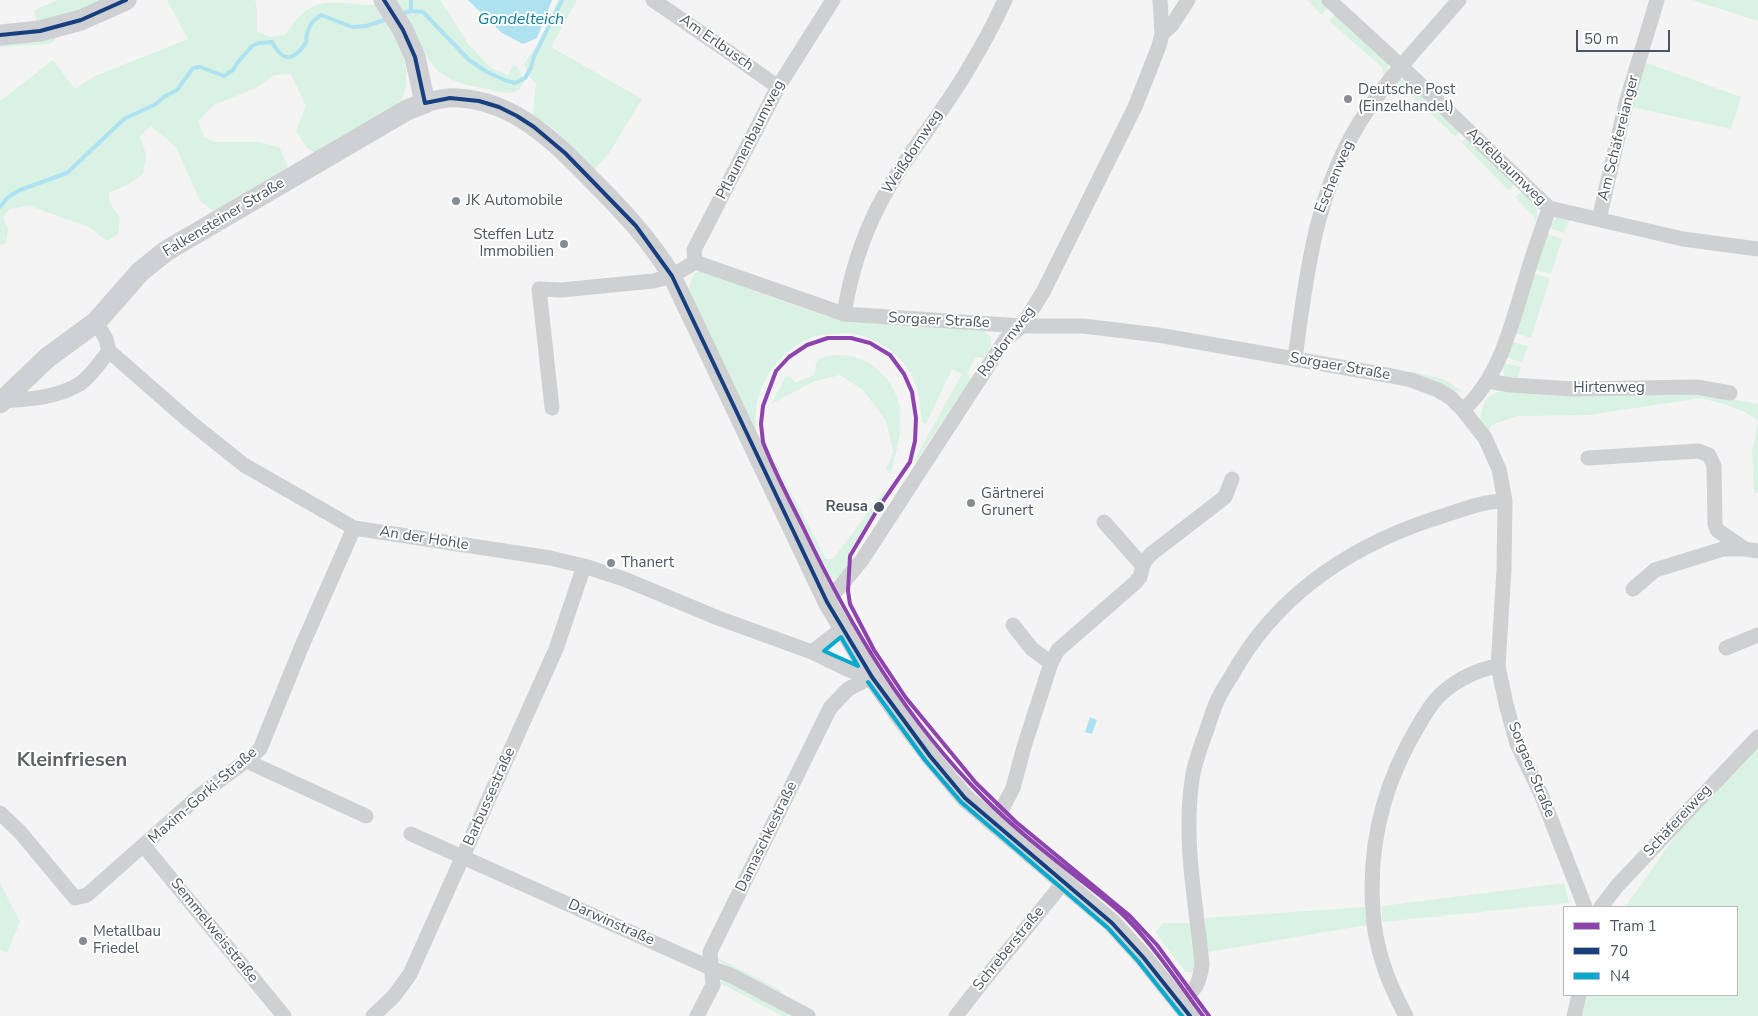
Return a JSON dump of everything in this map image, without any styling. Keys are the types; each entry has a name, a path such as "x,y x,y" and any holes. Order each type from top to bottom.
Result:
{"main road":[{"path":"0,34 40,31 81,20 126,0"},
{"path":"384,0 403,30 415,57 424,103"},
{"name":"Falkensteiner Straße","path":"1,402 47,358 96,322 140,272 166,251 407,110 424,103"}],"street":[{"name":"Am Erlbusch","path":"653,0 778,87"},
{"name":"Pflaumenbaumweg","path":"696,262 694,250 778,87 833,0"},
{"name":"Weißdornweg","path":"844,314 848,293 862,247 878,206 900,170 967,72 1005,0"},
{"name":"Rotdornweg","path":"827,602 862,560 1005,340 1022,326 1044,292 1136,107 1162,34 1160,0"},
{"name":"Rotdornweg","path":"1162,34 1172,25 1188,0"},
{"name":"Apfelbaumweg","path":"1329,0 1549,208 1600,218 1683,239 1758,249"},
{"name":"Eschenweg","path":"1295,358 1318,218 1340,159 1358,125 1376,98 1459,0"},
{"name":"Am Schäfereianger","path":"1600,218 1626,103 1657,0"},
{"path":"424,103 458,98 482,102 511,112 557,143 639,229 657,251 672,276 827,602 872,677 930,756 965,798 1112,923 1143,957 1185,1009 1200,981 1202,964 1189,853 1192,779 1200,748 1217,700 1243,655 1256,637 1288,602 1338,562 1388,536 1415,525 1488,501 1505,501"},
{"path":"1463,410 1481,393 1499,358 1511,328 1549,208"},
{"name":"Sorgaer Straße","path":"696,262 844,314 1022,326 1083,326 1148,334 1295,358 1411,380 1438,390 1451,398 1485,438 1499,469 1505,501 1498,666 1517,744 1541,794 1585,906"},
{"path":"552,408 539,289 562,290 644,282 672,276 696,262"},
{"name":"An der Hohle","path":"96,322 106,339 109,350 189,421 244,465 354,528 550,558 584,566 624,579 718,618 812,652 849,670 872,677"},
{"path":"1,402 59,394 82,382 95,369 109,350"},
{"name":"Hirtenweg","path":"1488,381 1511,385 1574,389 1697,387 1730,393"},
{"path":"1588,458 1698,451 1709,455 1714,466 1715,524 1717,530 1751,550"},
{"path":"991,821 1002,809 1014,788 1024,746 1040,702 1051,663 1058,650 1136,582 1140,577 1142,566 1151,554 1226,497 1232,479"},
{"path":"1104,522 1142,566"},
{"name":"Maxim-Gorki-Straße","path":"0,813 20,832 75,898 86,895 200,795 250,758 260,748 301,648 354,528"},
{"path":"1633,589 1655,570 1723,549 1751,550"},
{"name":"Barbussestraße","path":"373,1016 394,996 410,974 556,649 584,566"},
{"path":"1013,625 1032,649 1051,663"},
{"path":"812,652 843,628"},
{"path":"1726,648 1758,635"},
{"path":"1406,1016 1398,1001 1384,964 1373,914 1372,876 1377,823 1395,769 1408,742 1439,695 1459,680 1479,670 1498,666"},
{"name":"Damaschkestraße","path":"697,1016 713,985 713,968 710,952 830,708 848,689 872,677"},
{"name":"Schäfereiweg","path":"1601,906 1617,886 1758,737"},
{"path":"250,758 253,764 366,816"},
{"name":"Darwinstraße","path":"411,834 730,975 808,1016"},
{"name":"Semmelweisstraße","path":"144,846 284,1016"},
{"name":"Schreberstraße","path":"956,1016 1063,883"},
{"path":"1574,1016 1579,996"}],"green space":[{"path":"58,0 118,0 37,25 34,10"},
{"path":"167,0 255,0 257,31 269,37 285,35 303,14 316,5 337,3 375,5 392,26 399,40 406,67 404,93 396,106 387,113 363,130 319,156 307,148 296,131 306,106 291,74 274,75 256,88 214,105 198,121 204,137 215,142 258,142 279,147 287,164 287,175 217,213 200,201 176,147 151,126 140,136 146,155 143,174 129,184 109,193 109,202 120,217 118,234 107,241 89,227 30,206 10,209 3,217 8,229 6,243 0,245 0,101 53,60 75,89 95,76 188,39"},
{"path":"396,0 440,0 469,45 491,68 508,75 514,64 518,68 524,82 519,90 510,93 496,92 451,80 442,74 429,60 408,18"},
{"path":"558,0 577,0 551,47 642,99 610,152 594,170 633,210 553,128 533,115 536,84 529,76 524,64 543,37"},
{"path":"1307,0 1320,0 1328,7 1322,15"},
{"path":"1692,0 1758,0 1758,21"},
{"path":"1336,13 1388,64 1388,73 1383,78 1383,68 1329,21"},
{"path":"55,37 55,40 50,44 0,47 0,40"},
{"path":"1644,62 1741,97 1731,129 1632,107"},
{"path":"1404,78 1460,130 1456,137 1400,85 1395,85 1398,79"},
{"path":"1467,138 1515,184 1509,191 1461,142"},
{"path":"1522,191 1535,204 1537,211 1536,222 1533,216 1515,197"},
{"path":"1556,217 1628,231 1628,234 1570,220 1564,233 1547,227"},
{"path":"1545,233 1562,239 1551,274 1533,269"},
{"path":"699,271 826,316 867,323 984,331 991,337 991,345 984,358 976,357 967,374 971,379 915,463 917,455 962,374 952,369 926,424 922,422 916,386 906,366 897,356 880,343 867,337 853,334 839,333 813,337 792,348 782,357 767,377 758,400 756,415 757,435 689,291 690,282"},
{"path":"1533,273 1550,279 1531,338 1515,333"},
{"path":"1513,342 1528,346 1522,363 1507,357"},
{"path":"835,355 854,357 871,364 890,384 896,395 900,407 901,420 898,445 891,472 886,470 893,452 886,421 863,390 840,375 815,381 771,404 786,376 791,377 795,383 814,375 816,363 819,359"},
{"path":"1505,363 1521,367 1517,379 1506,378 1503,370"},
{"path":"1413,372 1443,379 1464,392 1453,391 1413,376"},
{"path":"1508,389 1690,393 1758,404 1758,421 1745,412 1701,398 1589,415 1517,416 1491,425 1489,432 1480,422 1484,404 1490,396"},
{"path":"1758,421 1758,493 1754,493 1752,452"},
{"path":"769,450 826,559 833,559 886,488 883,498 850,550 844,574 834,579 830,578"},
{"path":"1758,746 1758,1016 1581,1016 1587,996 1738,996 1738,906 1626,906 1679,831"},
{"path":"0,883 20,922 7,953 0,950"},
{"path":"1564,883 1569,903 1382,922 1382,906"},
{"path":"1365,907 1367,925 1207,952 1205,918"},
{"path":"1164,923 1191,924 1197,970 1186,972 1158,936 1156,931"},
{"path":"716,957 782,991 779,995 731,972"},
{"path":"725,978 790,1013 789,1016 782,1016 722,984 718,987"}],"water":[{"name":"Gondelteich","path":"468,0 552,0 537,38 523,44 502,33"},
{"path":"1090,717 1097,720 1092,734 1085,732"}],"waterway":[{"path":"411,0 411,11"},
{"path":"401,14 411,11 423,12 469,60 487,72 515,83 525,78 531,68 534,56 562,0"},
{"path":"0,207 8,197 20,190 67,173 124,119 156,104 177,90 193,68 200,67 224,76 233,70 252,46 259,43 272,42 282,55 285,57 292,56 304,45 310,25 321,15 352,27 366,26 388,19"}],"tram line":[{"name":"1","path":"1203,1016 1158,955 1124,916 1008,821 956,769 905,705 861,637 821,564 763,442 761,424 763,406 776,371 789,357 807,345 828,338 851,338 870,343 890,355 904,374 912,392 916,418 915,441 910,462 879,507 850,556 848,591 850,604 874,650 906,698 976,783 1016,822 1130,916 1157,945 1209,1016"}],"transit line":[{"name":"70","path":"0,35 40,31 81,20 126,0"},
{"name":"70","path":"384,0 403,30 415,57 425,103"},
{"name":"70","path":"425,103 450,98 479,101 499,107 517,116 534,127 565,153 636,226 672,276 827,602 872,677 930,756 965,798 1112,923 1143,957 1190,1016"},
{"name":"N4","path":"841,637 858,666 824,651 841,637"},
{"name":"N4","path":"868,682 925,760 961,802 1108,928 1138,961 1182,1016"}],"place":[{"name":"Deutsche Post (Einzelhandel)","path":"1348,99"},
{"name":"JK Automobile","path":"456,201"},
{"name":"Steffen Lutz Immobilien","path":"564,244"},
{"name":"Gärtnerei Grunert","path":"971,503"},
{"name":"Reusa","path":"879,507"},
{"name":"Thanert","path":"611,563"},
{"name":"Metallbau Friedel","path":"83,941"}],"district":[{"name":"Kleinfriesen","path":"72,761"}]}
